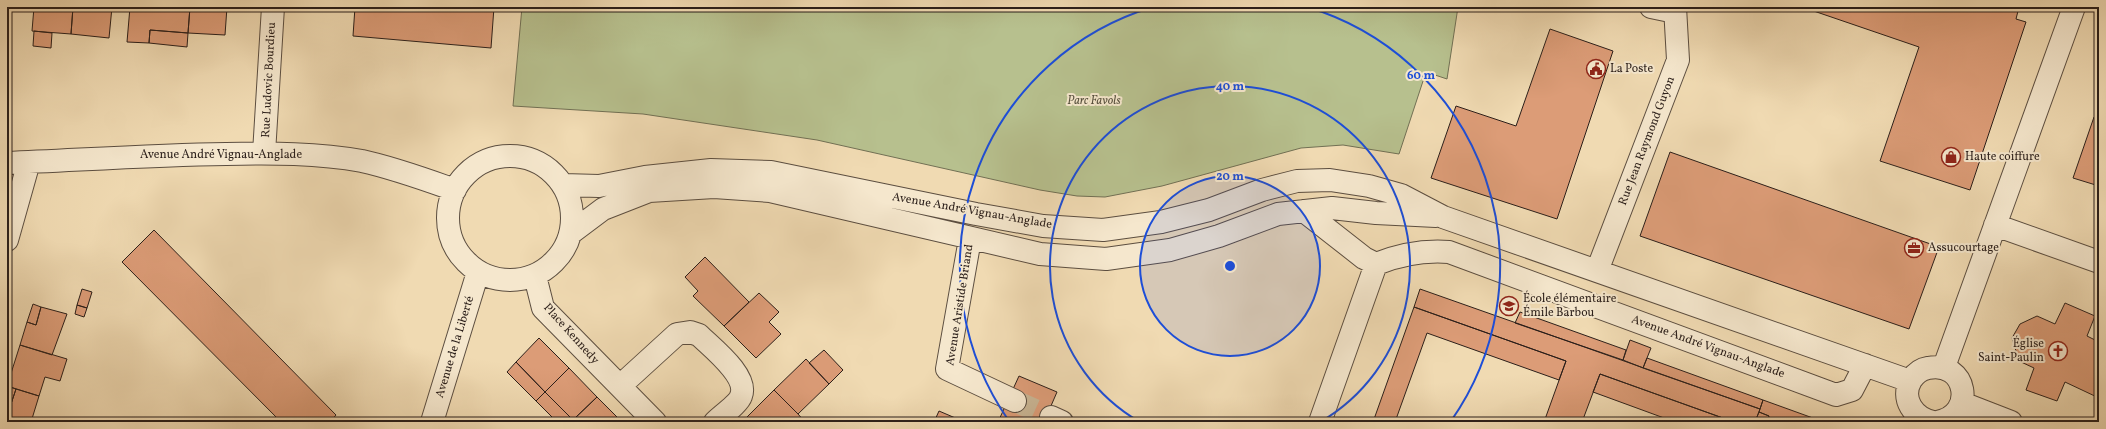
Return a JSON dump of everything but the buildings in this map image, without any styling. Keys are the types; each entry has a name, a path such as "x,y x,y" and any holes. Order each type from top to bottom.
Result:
{"street":[{"name":"Rue Ludovic Bourdieu","path":"264,153 273,7"},
{"path":"1651,7 1675,9"},
{"path":"1944,368 2074,7"},
{"name":"Rue Jean Raymond Guyon","path":"1597,271 1678,60 1675,9"},
{"name":"Avenue André Vignau-Anglade","path":"7,162 145,155 264,153 302,155 361,161 405,172 455,190"},
{"path":"503,157 515,157 543,164 553,172 563,185 570,200 573,216 571,233 564,251 551,266 535,276 516,280 496,279 478,272 464,260 454,245 448,227 449,208 455,190 465,175 480,164 503,157"},
{"path":"7,240 29,162"},
{"name":"Avenue André Vignau-Anglade","path":"563,185 599,186 645,177 711,170 771,172 976,214 1043,226 1103,230 1161,222 1209,210 1262,190 1297,181 1330,180 1369,186 1401,195 1443,217 1910,381"},
{"name":"Avenue André Vignau-Anglade","path":"571,233 603,209 649,191 714,187 770,191 970,239 1040,254 1106,259 1170,250 1219,236 1278,214 1332,208 1376,213 1443,217"},
{"path":"1304,211 1364,258 1376,264 1320,422"},
{"path":"1995,225 2099,262"},
{"name":"Avenue Aristide Briand","path":"970,239 947,370 1015,401"},
{"name":"Avenue André Vignau-Anglade","path":"1376,264 1397,256 1427,251 1449,252 1836,395 1852,390 1865,365"},
{"name":"Avenue de la Liberté","path":"432,422 478,272"},
{"name":"Place Kennedy","path":"535,276 544,308 655,422"},
{"path":"620,386 677,334 690,332 699,336 738,374 742,386 741,396 715,422"},
{"path":"1934,366 1944,368 1952,372 1962,385 1962,403 1958,411 1951,417 1930,422 1917,416 1911,408 1908,399 1910,381 1916,374 1925,368 1934,366"},
{"path":"1962,403 2011,422"}],"green space":[{"name":"Parc Favols","path":"522,7 1458,7 1447,79 1426,72 1399,154 1343,145 1301,148 1162,186 1105,197 1077,196 1040,190 817,140 643,114 513,106"}],"tunnel":[{"path":"1015,401 1051,417"}],"place":[{"name":"La Poste","path":"1596,69"},
{"name":"Haute coiffure","path":"1951,157"},
{"name":"Assucourtage","path":"1914,248"},
{"name":"École élémentaire Émile Barbou","path":"1509,306"},
{"name":"Église Saint-Paulin","path":"2058,351"}]}
